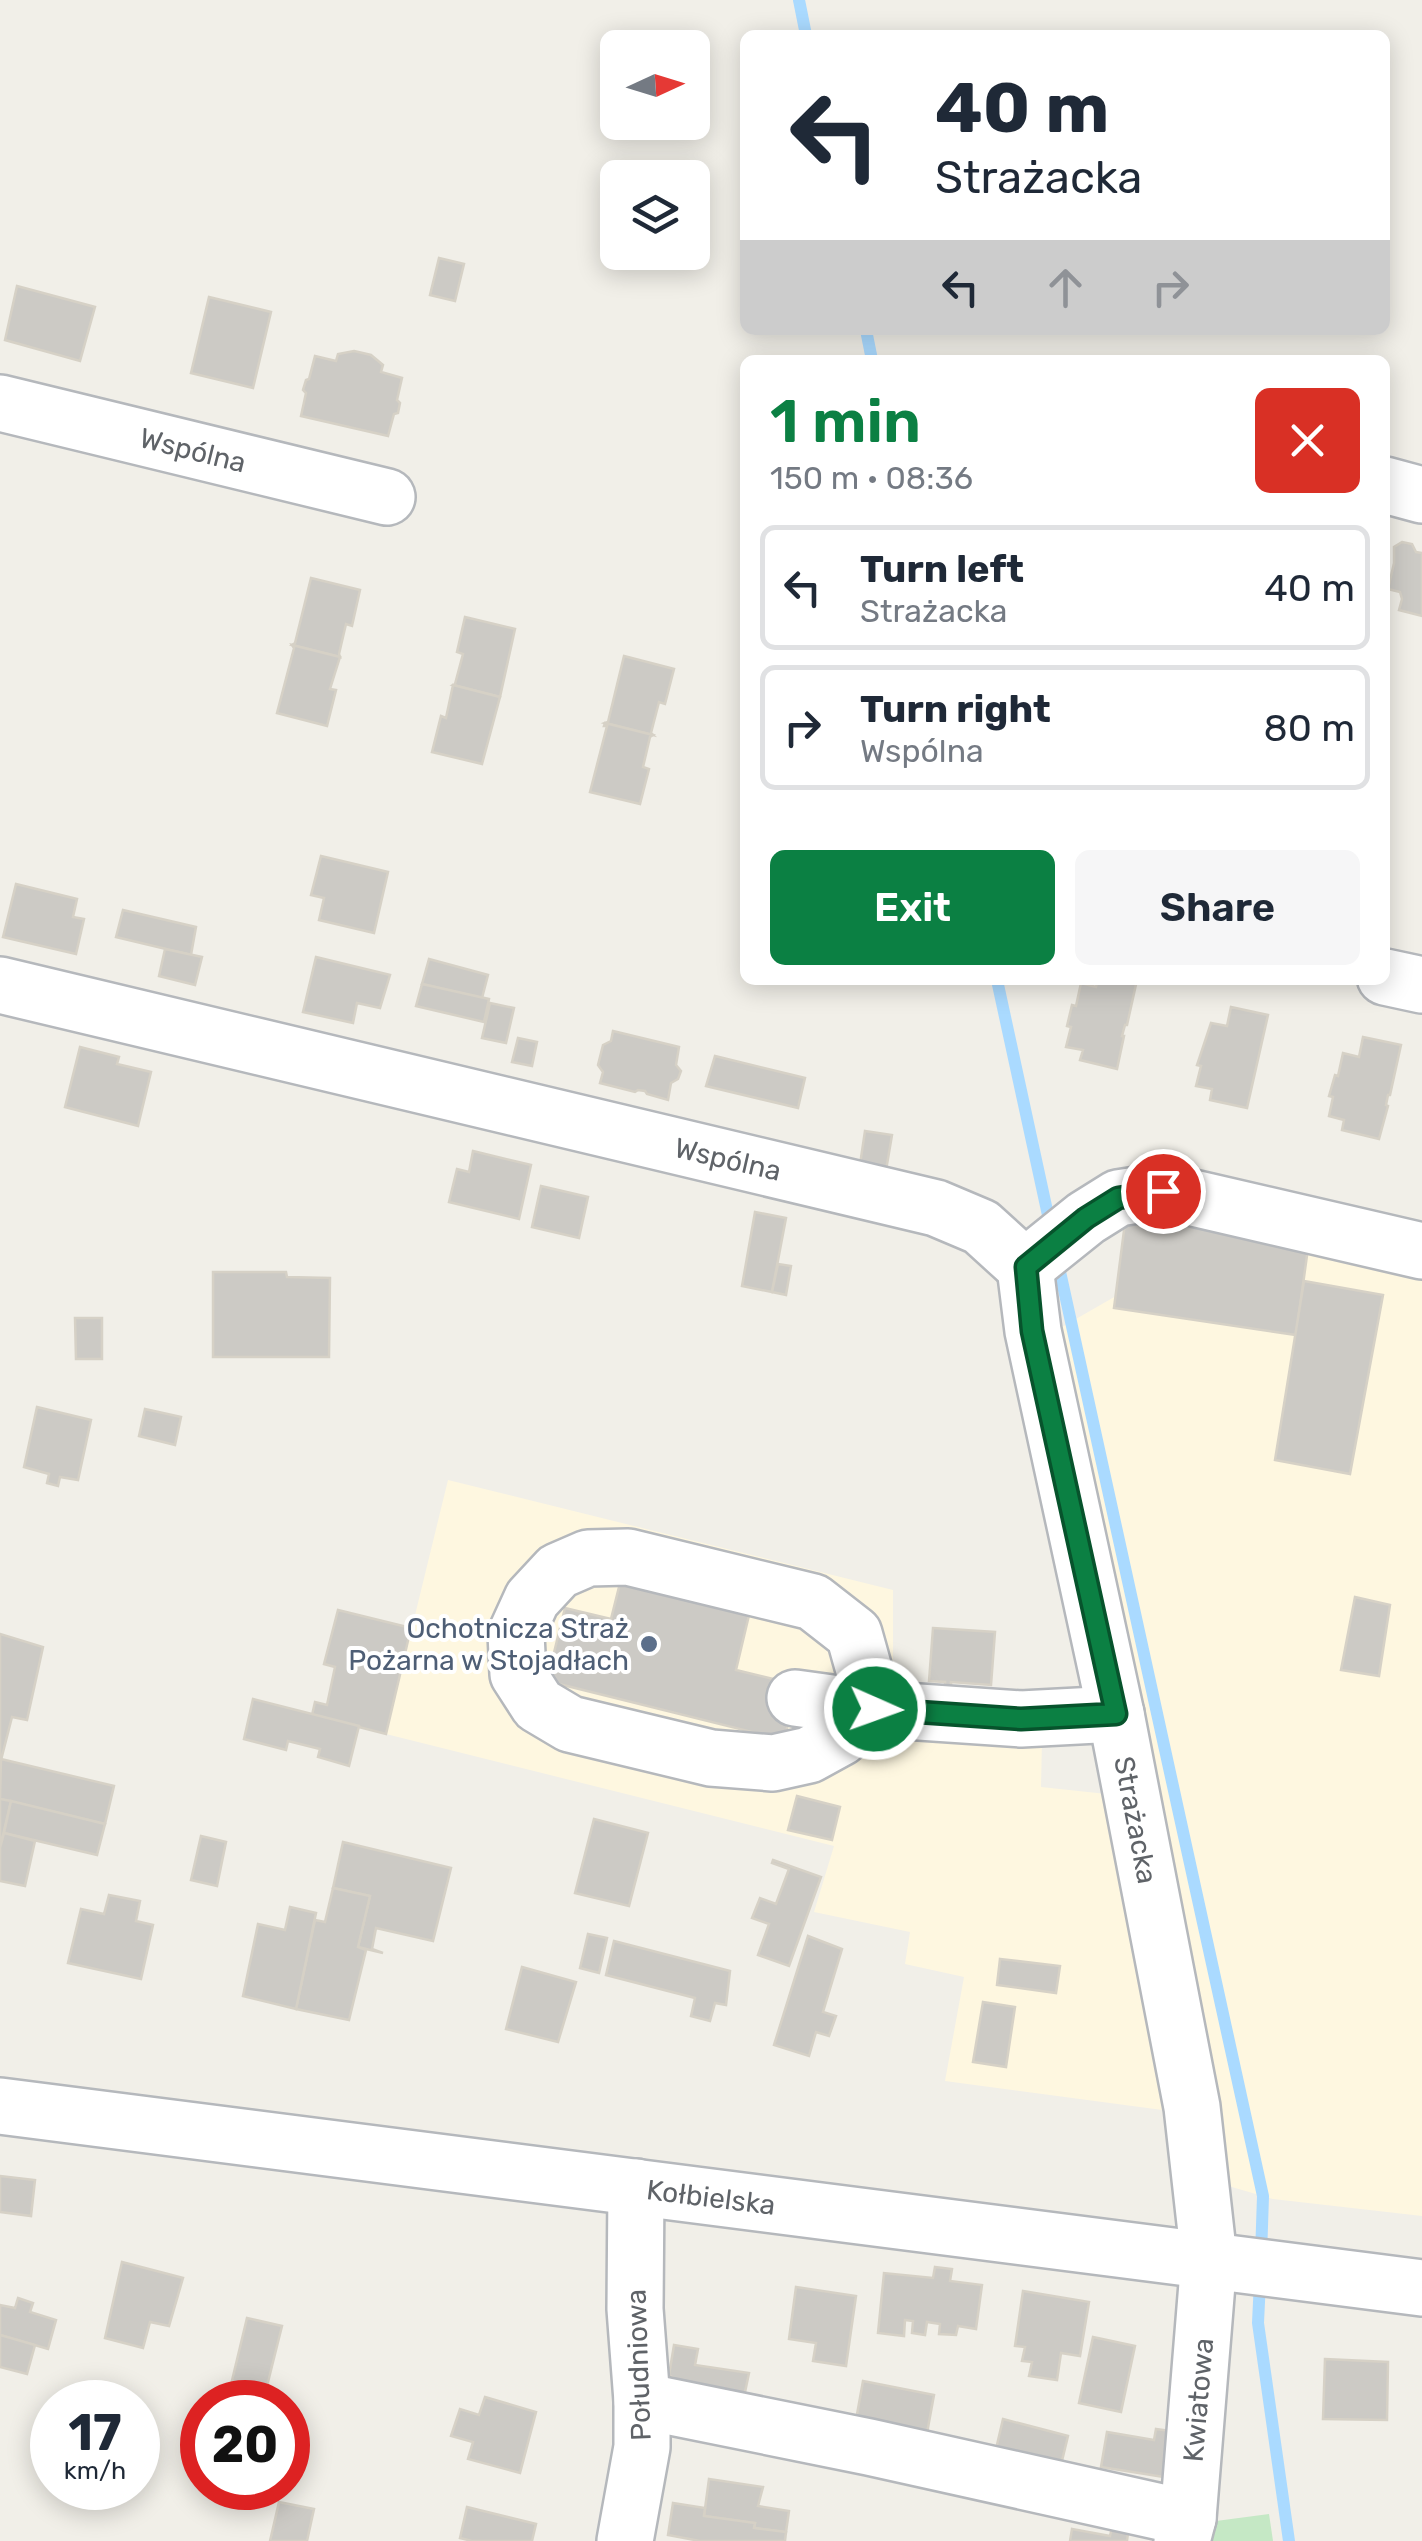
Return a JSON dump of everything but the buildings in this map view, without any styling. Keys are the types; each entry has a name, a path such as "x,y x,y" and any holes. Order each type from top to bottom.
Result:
{"street":[{"name":"Wspólna","path":"0,404 387,497"},
{"path":"1390,486 1422,495"},
{"path":"1390,978 1422,985"},
{"name":"Wspólna","path":"0,985 936,1208 1040,1255"},
{"path":"1040,1255 1118,1198 1163,1191 1422,1251"},
{"name":"Strażacka","path":"1040,1255 1032,1331 1116,1714 1192,2107 1241,2264"},
{"path":"628,1557 813,1602 854,1634 875,1709 840,1738 809,1755 773,1763 711,1758 570,1724 538,1705 518,1674 516,1634 532,1600 558,1571 588,1558 628,1557"},
{"path":"794,1698 875,1709 1021,1719 1116,1714"},
{"name":"Kołbielska","path":"0,2106 1422,2288"},
{"name":"Południowa","path":"624,2541 642,2447 635,2309 636,2187"},
{"name":"Kwiatowa","path":"1185,2529 1241,2264"},
{"path":"642,2401 888,2452 1185,2529"}],"shaded area":[{"path":"1126,1215 1309,1241 1422,1268 1422,2216 1273,2199 1225,2185 1048,1335 1116,1296"},
{"path":"448,1480 893,1590 893,1685 1043,1695 1041,1787 1116,1795 1170,2111 945,2081 964,1977 905,1964 910,1932 814,1912 834,1846 386,1734"}],"green space":[{"path":"1269,2514 1273,2541 1203,2541 1201,2523"}],"waterway":[{"path":"799,0 805,30"},
{"path":"867,335 871,355"},
{"path":"998,985 1051,1229"},
{"path":"1057,1258 1263,2196 1261,2256"},
{"path":"1260,2281 1258,2323 1289,2541"}],"place":[{"name":"Ochotnicza Straż Pożarna w Stojadłach","path":"649,1644"}],"route":[{"path":"875,1709 1021,1719 1116,1714 1032,1331 1026,1267 1086,1218 1118,1198 1163,1191"}]}
